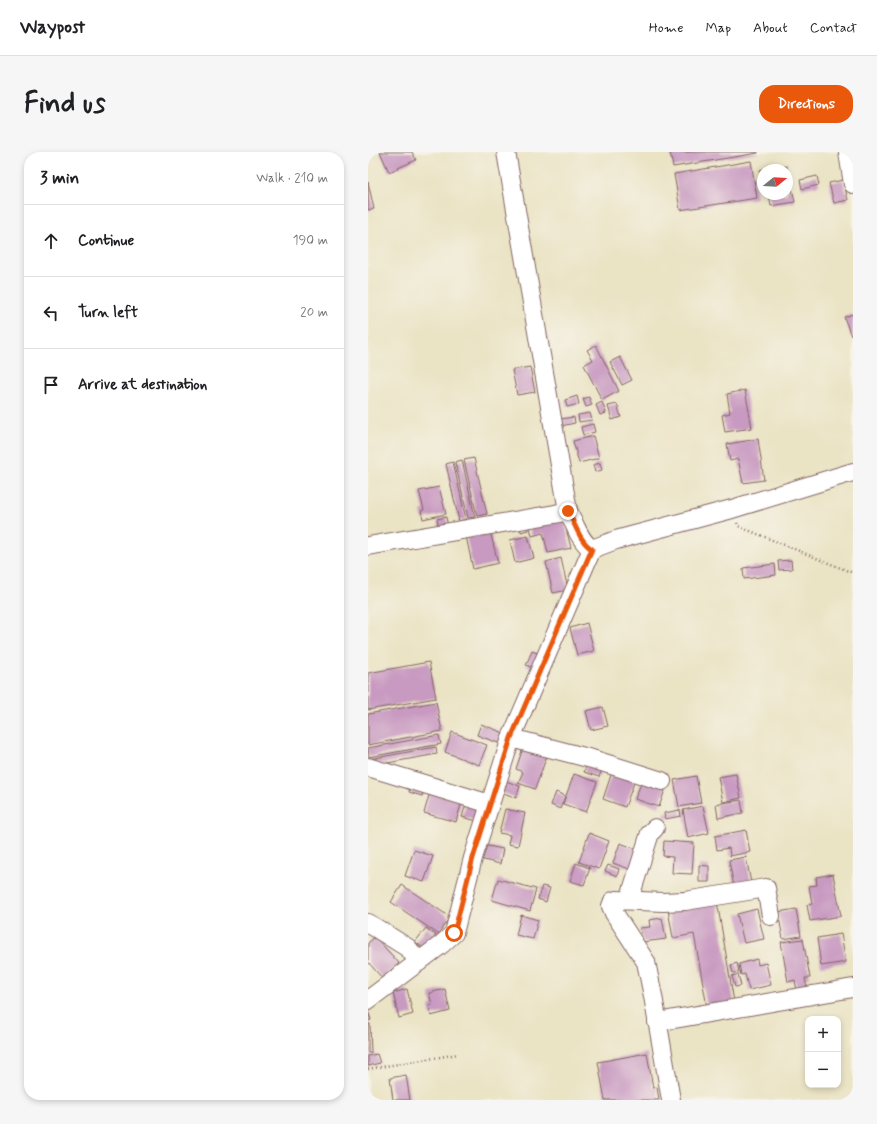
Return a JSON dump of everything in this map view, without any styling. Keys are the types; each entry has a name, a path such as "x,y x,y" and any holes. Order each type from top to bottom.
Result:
{"street":[{"path":"506,152 568,511 582,539 587,546 592,549"},
{"path":"850,158 853,184"},
{"path":"368,1000 419,962 454,933 473,858 511,738 592,549 616,540 732,509 853,472"},
{"path":"368,546 568,511"},
{"path":"511,738 592,759 662,781"},
{"path":"368,767 490,804"},
{"path":"629,900 650,833 655,828"},
{"path":"671,1100 646,962 614,913 611,906 613,901 629,900 663,902 766,888 771,916"},
{"path":"368,923 408,948 419,962"},
{"path":"658,1022 853,988"}],"path":[{"path":"732,509 738,526 853,574"},
{"path":"368,1069 458,1054"}],"building":[{"path":"380,152 412,152 416,160 389,172"},
{"path":"670,152 758,152 758,153 673,167"},
{"path":"751,161 757,198 680,210 674,174"},
{"path":"817,176 819,185 802,189 800,180"},
{"path":"843,180 848,200 834,203 829,183"},
{"path":"368,182 374,209 368,210"},
{"path":"793,193 795,202 771,206 770,200 793,200"},
{"path":"853,314 853,335 851,336 844,317"},
{"path":"596,345 619,391 602,400 584,365 593,360 587,350"},
{"path":"620,357 632,380 622,385 610,362"},
{"path":"530,367 535,392 517,395 512,370"},
{"path":"745,390 752,428 725,432 722,415 730,413 727,394"},
{"path":"577,396 579,404 567,407 565,400"},
{"path":"589,397 592,405 586,407 583,399"},
{"path":"602,402 606,413 600,415 596,405"},
{"path":"617,404 621,417 612,420 608,406"},
{"path":"590,413 592,420 579,422 578,415"},
{"path":"574,417 575,423 561,426 560,419"},
{"path":"593,424 595,432 583,435 581,427"},
{"path":"593,436 599,458 579,463 573,441"},
{"path":"758,439 764,480 743,483 738,459 730,461 727,444"},
{"path":"474,458 487,514 477,516 464,460"},
{"path":"462,460 475,517 468,518 455,462"},
{"path":"453,462 466,519 459,521 446,464"},
{"path":"600,463 602,470 595,472 593,465"},
{"path":"439,487 446,514 423,519 421,511 424,510 419,491"},
{"path":"446,517 448,527 439,529 437,519"},
{"path":"564,520 571,548 548,553 543,533 532,536 529,524"},
{"path":"527,524 528,530 521,532 520,526"},
{"path":"490,531 498,563 473,569 466,536"},
{"path":"528,536 534,558 515,563 510,540"},
{"path":"561,558 568,590 553,593 546,562"},
{"path":"791,560 792,569 779,570 778,561"},
{"path":"775,564 776,575 744,579 743,568"},
{"path":"587,623 594,651 577,655 570,628"},
{"path":"532,651 540,654 535,669 526,665"},
{"path":"429,662 436,698 368,710 368,673"},
{"path":"436,702 442,731 368,745 368,714"},
{"path":"603,707 608,726 591,730 586,711"},
{"path":"481,724 504,733 501,744 477,735"},
{"path":"452,732 487,745 479,765 445,752"},
{"path":"439,735 441,744 369,757 368,748"},
{"path":"524,745 548,753 535,789 518,783 523,772 516,769"},
{"path":"436,747 437,754 371,766 370,759"},
{"path":"588,761 603,767 599,777 584,772"},
{"path":"612,772 635,780 625,807 603,799"},
{"path":"574,774 597,782 586,812 563,804"},
{"path":"736,774 741,798 723,802 718,777"},
{"path":"696,776 701,803 679,807 674,780"},
{"path":"643,778 666,787 659,807 635,799"},
{"path":"503,780 520,786 516,798 499,791"},
{"path":"410,787 424,791 422,796 409,792"},
{"path":"430,792 462,801 456,822 424,813"},
{"path":"556,792 565,796 560,809 551,805"},
{"path":"741,800 743,813 718,818 716,804"},
{"path":"467,801 481,805 477,821 462,817"},
{"path":"703,806 709,833 688,838 683,810"},
{"path":"505,809 525,813 518,846 508,844 510,835 499,833"},
{"path":"680,810 681,816 665,819 664,813"},
{"path":"746,830 750,852 730,856 729,848 717,850 715,836"},
{"path":"589,833 609,841 599,869 579,862"},
{"path":"664,841 694,843 692,874 672,873 673,857 663,856"},
{"path":"620,843 639,850 632,870 613,863"},
{"path":"483,845 503,849 500,864 480,859"},
{"path":"414,850 433,856 424,882 405,876"},
{"path":"746,857 751,883 734,887 729,860"},
{"path":"576,863 590,868 584,885 570,881"},
{"path":"608,865 619,869 617,876 605,871"},
{"path":"699,865 709,866 709,882 699,882"},
{"path":"833,874 841,916 810,921 807,905 812,904 809,886 817,885 816,877"},
{"path":"498,879 536,889 530,911 492,900"},
{"path":"402,885 450,917 438,934 391,902"},
{"path":"542,886 550,888 546,902 538,899"},
{"path":"717,901 734,1002 707,1007 694,934 673,938 668,910"},
{"path":"757,909 764,939 744,943 737,914"},
{"path":"796,909 801,936 783,939 778,912"},
{"path":"521,915 538,920 533,939 516,935"},
{"path":"662,918 666,939 643,942 640,928 650,927 649,920"},
{"path":"426,928 436,935 426,950 415,942"},
{"path":"841,934 846,962 821,966 817,938"},
{"path":"375,937 399,963 382,978 368,962 368,943"},
{"path":"803,939 810,978 805,978 807,989 797,991 795,980 788,982 781,942"},
{"path":"757,959 758,965 766,963 771,985 749,990 745,974 741,975 739,964"},
{"path":"737,963 739,972 733,973 731,965"},
{"path":"738,974 741,986 735,987 732,976"},
{"path":"407,989 413,1014 399,1018 393,993"},
{"path":"445,989 450,1011 431,1016 429,1006 432,1005 429,993"},
{"path":"368,1011 371,1020 368,1021"},
{"path":"368,1024 370,1024 371,1053 368,1053"},
{"path":"647,1053 653,1088 657,1087 659,1100 605,1100 598,1062"},
{"path":"377,1054 380,1063 368,1066 368,1056"},
{"path":"406,1075 410,1100 393,1100 390,1078"}],"route":[{"path":"454,933 473,858 511,738 592,549 587,546 582,539 568,511"}]}
